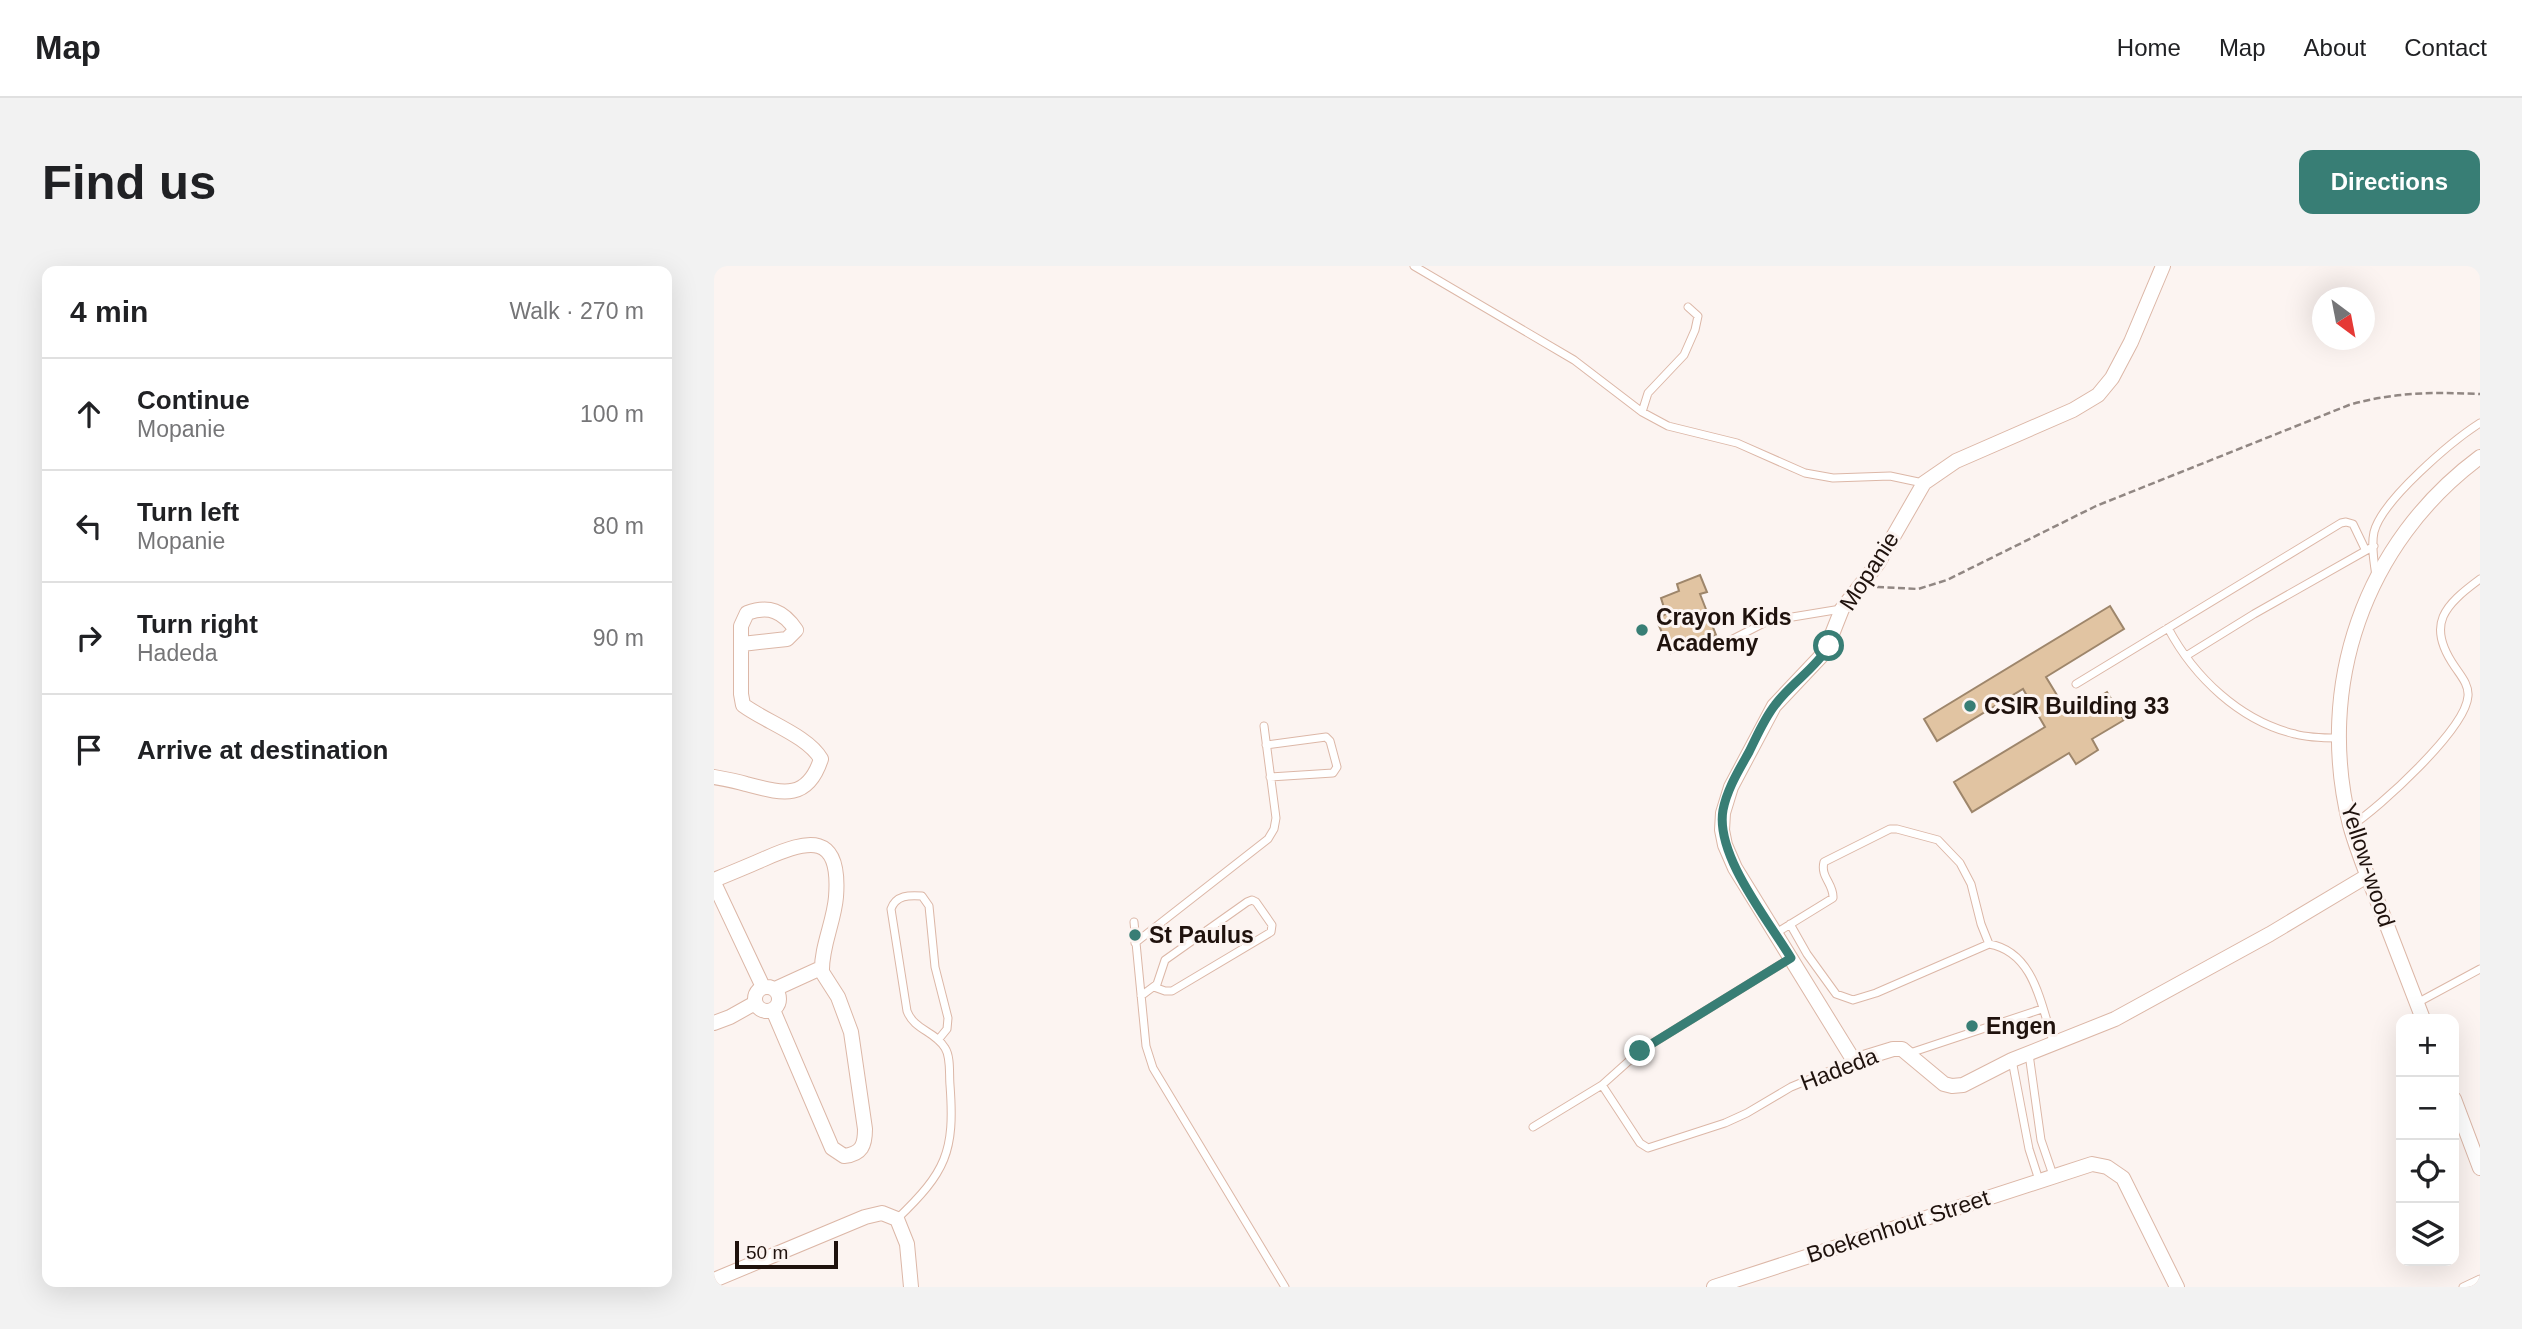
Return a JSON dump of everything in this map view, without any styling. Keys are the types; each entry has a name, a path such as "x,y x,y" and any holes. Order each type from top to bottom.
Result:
{"street":[{"name":"Mopanie","path":"1854,1061 1731,860 1723,837 1723,813 1731,787 1770,711 1825,652 1842,609 1878,563 1924,483 1956,461 2073,410 2098,395 2112,378 2130,342 2162,266"},
{"name":"Yellow-wood","path":"2421,1014 2367,876 2351,826 2342,783 2338,738 2341,692 2346,658 2354,631 2385,563 2419,514 2441,490 2480,457"},
{"path":"714,777 770,791 787,792 803,787 816,777 821,759 814,747 761,719 743,705 742,644"},
{"path":"755,1003 762,1011 773,1010 779,1004 714,882 803,844 816,845 825,850 832,862 836,897 822,972 838,997 853,1041 865,1129 865,1144 859,1152 844,1156 832,1148 773,1010"},
{"name":"Hadeda","path":"1854,1061 1893,1049 1902,1049 1940,1081 1952,1087 1969,1082 2012,1060 2102,1025 2164,993 2367,876"},
{"path":"755,1003 757,992 772,991 822,972"},
{"path":"714,1023 755,1003"},
{"path":"2459,1112 2480,1168"},
{"name":"Boekenhout Street","path":"1714,1287 2046,1177 2081,1166 2102,1165 2123,1178 2177,1287"},
{"path":"714,1280 872,1214 882,1213 897,1219 907,1244 911,1287"}],"lane":[{"path":"1414,266 1574,360 1642,412 1668,426 1749,447 1805,473 1833,478 1890,476 1924,483"},
{"path":"1642,412 1648,393 1677,364 1695,330 1698,316 1688,307"},
{"path":"2376,580 2374,533 2379,521 2407,485 2440,453 2480,423"},
{"path":"2076,684 2341,523 2353,524 2365,549"},
{"path":"2186,656 2374,546"},
{"path":"2351,826 2390,796 2462,715 2468,689 2442,642 2442,623 2451,601 2480,579"},
{"path":"1723,644 1768,621 1842,609"},
{"path":"2168,628 2207,682 2261,722 2299,736 2338,738"},
{"path":"1135,943 1268,839 1274,829 1276,818 1264,726"},
{"path":"1266,745 1326,737 1331,741 1336,767 1333,773 1270,776"},
{"path":"1776,933 1833,898 1832,889 1823,872 1824,862 1885,831 1897,829 1938,840 1960,863 1975,893 1981,924 1989,944"},
{"path":"897,1219 916,1201 946,1159 950,1145 952,1108 946,1048 913,1023 907,1011 891,909 895,901 902,897 922,896 929,906 935,967 948,1018 947,1029 938,1040"},
{"path":"1141,996 1159,980 1165,960 1247,902 1256,902 1272,925 1271,932 1172,991 1166,992 1154,987"},
{"path":"1134,922 1146,1046 1153,1068 1285,1287"},
{"path":"1790,924 1807,954 1836,993 1853,1000 1876,993 1989,944 1999,946 2023,962 2030,972 2054,1045"},
{"path":"1533,1127 1602,1085 1640,1051 1791,958"},
{"path":"2417,1003 2480,969"},
{"path":"1910,1053 2042,1009"},
{"path":"2029,1053 2046,1177"},
{"path":"2012,1060 2029,1149 2046,1177"},
{"name":"Hadeda","path":"1602,1085 1640,1143 1648,1147 1725,1123 1790,1087 1854,1061"},
{"path":"2463,1287 2480,1279"}],"path":[{"path":"1871,587 1918,589 1947,580 2096,506 2349,405 2377,397 2414,392 2480,394"}],"building":[{"path":"1700,575 1707,592 1700,594 1716,635 1671,653 1656,619 1666,614 1661,598 1679,591 1677,584"},
{"name":"CSIR Building 33","path":"2110,606 2124,629 2046,677 2069,715 2107,692 2124,720 2092,739 2098,750 2076,764 2069,753 1972,812 1954,782 2045,727 2023,689 1937,741 1924,719"}],"place":[{"name":"Crayon Kids Academy","path":"1642,630"},
{"name":"CSIR Building 33","path":"1970,706"},
{"name":"St Paulus","path":"1135,935"},
{"name":"Engen","path":"1972,1026"}],"route":[{"path":"1640,1051 1791,958 1731,860 1723,837 1723,813 1727,795 1770,711 1829,646"}]}
